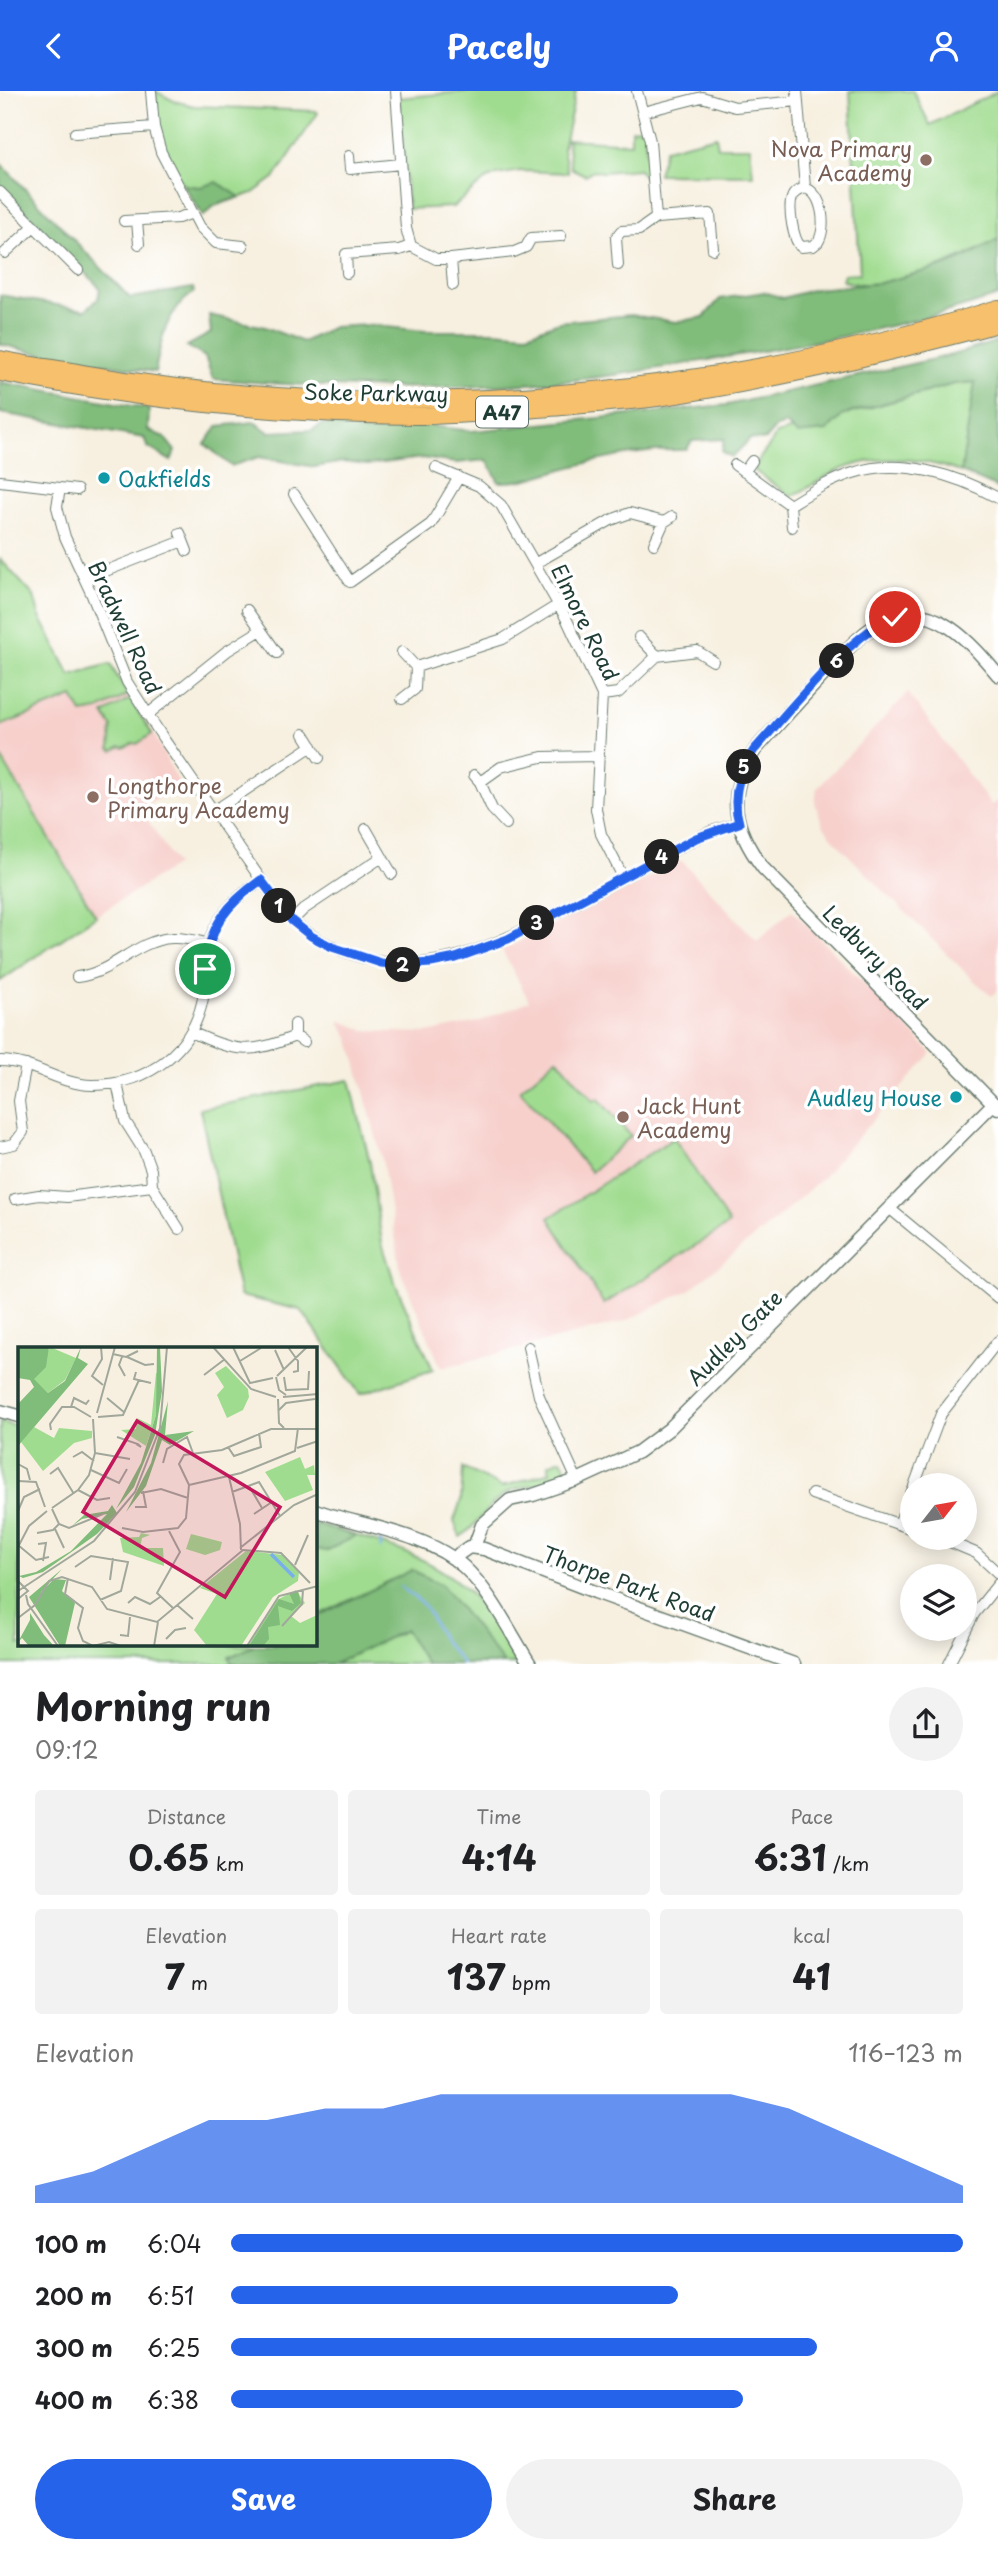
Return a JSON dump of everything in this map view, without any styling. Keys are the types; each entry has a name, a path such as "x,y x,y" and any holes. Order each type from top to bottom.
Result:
{"highway":[{"name":"Soke Parkway","path":"0,359 129,381 284,397 414,400 486,398 656,382 767,364 875,342 998,308"},
{"name":"Soke Parkway","path":"0,373 126,396 282,411 417,416 495,413 655,398 743,383 848,363 998,324"}],"street":[{"path":"150,91 154,127 161,152 200,227 216,243 243,246"},
{"path":"396,91 406,228 411,246"},
{"path":"637,91 650,141 656,218"},
{"path":"643,112 702,97 735,107 797,96 805,188"},
{"path":"75,133 154,127"},
{"path":"349,156 350,169 401,163"},
{"path":"805,188 811,190 819,199 822,232 818,242 801,247 794,238 791,202 795,193 805,188"},
{"path":"0,192 78,270"},
{"path":"124,221 178,218 193,213"},
{"path":"618,265 616,238 621,231 639,230 656,218 710,214 713,250"},
{"path":"137,221 139,244"},
{"path":"5,253 34,226"},
{"path":"347,273 346,254 399,250 411,246 436,258 451,259 514,253 526,247 531,239 561,236"},
{"path":"451,259 453,285"},
{"path":"744,472 752,461"},
{"path":"735,465 790,505 793,527"},
{"path":"790,505 824,484 856,472 890,467 951,477 998,498"},
{"name":"Elmore Road","path":"436,468 479,486 501,505 566,618 601,695 596,809 601,834 623,877"},
{"path":"294,494 350,582 431,524 459,477"},
{"path":"0,481 77,490"},
{"name":"Bradwell Road","path":"60,488 57,507 60,524 123,673 147,715 261,880 292,921 311,936 360,958 401,965 456,958 508,939 704,834 739,823"},
{"path":"536,563 611,520 630,513 668,519 654,544"},
{"path":"85,579 183,542"},
{"path":"416,667 503,639 558,605"},
{"path":"247,610 277,653"},
{"path":"739,823 737,784 754,750 848,649 887,619 915,615 943,623 972,645 998,675"},
{"path":"147,715 183,689 227,651 261,630"},
{"path":"639,637 657,656"},
{"path":"601,695 618,693 657,656 697,651 713,661"},
{"path":"402,652 416,667 415,689 402,699"},
{"path":"304,734 319,758"},
{"path":"214,811 312,746"},
{"path":"506,824 492,809 477,779 501,767 542,757 598,756"},
{"name":"Ledbury Road","path":"739,823 754,856 774,881 996,1106"},
{"path":"366,829 392,874"},
{"path":"292,921 304,909 382,857"},
{"path":"0,1061 26,1065 90,1085 117,1083 158,1067 184,1043 200,1011 206,955 221,918 231,904 261,880"},
{"path":"77,977 92,976 147,944 162,939 175,937 209,944"},
{"path":"191,1032 235,1048 253,1050 299,1039 295,1024"},
{"path":"0,1147 14,1145 23,1132 19,1101 26,1065"},
{"path":"117,1083 125,1121 144,1151 151,1170 152,1186 178,1229"},
{"name":"Audley Gate","path":"474,1547 482,1525 510,1500 577,1480 638,1452 669,1429 889,1208 996,1106"},
{"path":"15,1199 39,1195 67,1197 152,1186"},
{"path":"889,1208 998,1298"},
{"path":"919,1473 942,1414 998,1341"},
{"path":"528,1347 539,1396 577,1480"},
{"path":"0,1411 18,1416"},
{"path":"812,1494 899,1524"},
{"path":"317,1511 429,1545 455,1560 471,1575 530,1664"},
{"path":"455,1560 464,1549 474,1547"},
{"name":"Thorpe Park Road","path":"474,1547 794,1664"},
{"path":"971,1551 998,1573"},
{"path":"949,1664 974,1614 998,1584"}],"shaded area":[{"name":"Longthorpe Primary Academy","path":"119,678 154,734 180,785 141,809 176,865 96,916 0,756 0,726"},
{"path":"908,693 991,805 998,800 998,990 992,996 842,849 823,826 815,803 817,788"},
{"name":"Jack Hunt Academy","path":"682,861 757,941 792,910 932,1053 819,1181 689,1290 624,1322 441,1368 401,1272 382,1159 350,1040 339,1020 367,1031 427,1033 478,1022 529,1001 502,950"}],"green space":[{"path":"155,91 174,101 194,106 318,113 275,177 253,193 214,206 203,216 171,167 159,127"},
{"path":"470,91 576,91 563,149 568,173 520,171 497,175 485,180 453,207 408,209 399,98"},
{"name":"Nova Primary Academy","path":"850,91 913,91 930,125 998,91 998,239 922,273 878,283 859,284 842,280 844,274 860,273"},
{"path":"644,127 648,170 645,178 639,169 602,172 593,170 585,175 571,168 567,139 631,143 631,129"},
{"path":"716,136 718,147 750,147 753,175 658,174 665,149"},
{"path":"0,163 130,298 193,288 194,292 170,318 155,372 36,353 0,344 0,295 85,310 98,299 100,288 0,186"},
{"path":"217,182 240,197 214,206 203,216 183,185 200,187"},
{"path":"998,239 998,296 844,336 594,378 418,388 295,385 213,379 205,357 187,346 211,333 209,315 265,327 303,342 333,327 368,325 425,331 527,334 559,322 631,315 676,322 704,317 720,299 764,292 783,298 815,289 880,283 940,267 966,257"},
{"path":"998,341 998,488 961,472 975,382 954,384 843,415 827,431 797,434 786,424 776,427 765,440 750,439 732,457 722,452 724,439 692,441 686,450 624,455 507,482 499,482 487,460 456,463 422,458 367,465 343,462 315,467 259,457 231,466 205,444 218,426 254,422 269,432 312,430 323,424 350,425 358,431 424,425 472,431 727,405 952,355"},
{"path":"0,382 149,409 148,430 164,437 175,451 171,461 148,447 144,438 0,413"},
{"path":"976,382 961,472 911,460 878,460 845,468 791,496 755,471 758,461 776,434 954,384"},
{"path":"0,559 34,596 39,615 70,675 110,664 128,695 99,710 82,713 73,697 0,726"},
{"path":"130,699 152,734 137,744 113,751 110,749 112,727 104,714"},
{"path":"0,756 96,916 0,981"},
{"path":"557,1058 594,1101 598,1098 631,1136 591,1172 520,1090"},
{"path":"350,1080 370,1163 382,1243 393,1278 433,1370 360,1394 301,1310 240,1296 200,1109"},
{"path":"674,1138 729,1224 604,1304 549,1218"},
{"path":"0,1422 18,1427 18,1647 317,1647 317,1524 402,1551 443,1572 461,1585 483,1608 518,1664 0,1664"},
{"path":"561,1459 565,1467 564,1476 505,1494 460,1537 454,1521 461,1500 463,1468 502,1487 550,1472 548,1464"},
{"path":"317,1524 356,1536 326,1551 317,1549"},
{"path":"412,1570 442,1585 504,1664 426,1664 405,1630 334,1664 232,1664 229,1657 252,1647 317,1647 317,1616"}],"waterway":[{"path":"380,1539 381,1548"},
{"path":"400,1586 424,1605 443,1640 463,1664"}],"place":[{"name":"Nova Primary Academy","path":"926,160"},
{"name":"Oakfields","path":"104,478"},
{"name":"Longthorpe Primary Academy","path":"93,797"},
{"name":"Audley House","path":"956,1097"},
{"name":"Jack Hunt Academy","path":"623,1117"}],"route":[{"path":"205,969 209,944 221,918 231,904 261,880 292,921 311,936 332,947 381,963 431,963 456,958 508,939 696,838 739,823 736,815 737,784 754,750 859,638 887,619 895,617"}]}
